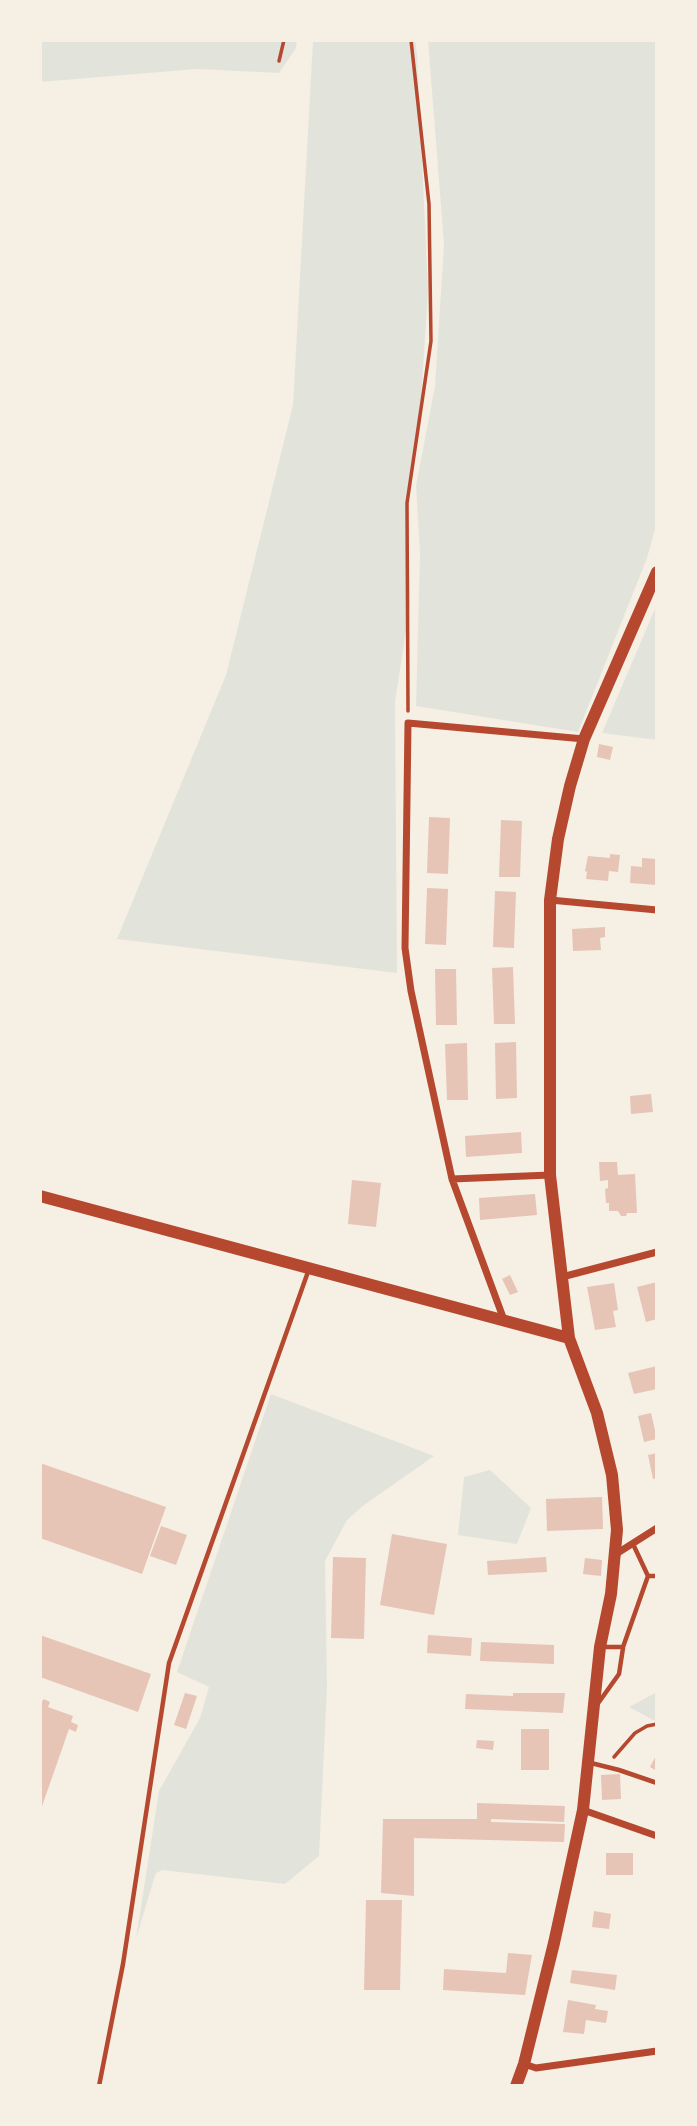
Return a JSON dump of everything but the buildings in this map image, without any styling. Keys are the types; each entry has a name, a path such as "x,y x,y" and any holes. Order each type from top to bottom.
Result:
{"street":[{"path":"516,2086 554,1943 583,1810 600,1647 611,1594 617,1530 612,1475 597,1413 569,1338 550,1175 550,900 558,839 584,739 657,572"},
{"path":"505,1320 452,1179 411,991 405,948 408,723 584,739"},
{"path":"550,900 657,910"},
{"path":"452,1179 550,1175"},
{"path":"40,1196 569,1338"},
{"path":"562,1278 657,1252"},
{"path":"616,1554 657,1528"},
{"path":"583,1810 657,1836"},
{"path":"524,2064 536,2068 657,2051"}],"lane":[{"path":"99,2086 123,1964 169,1663 309,1268"},
{"path":"594,1708 619,1674 623,1647 648,1576 632,1544"},
{"path":"648,1576 657,1576"},
{"path":"600,1647 623,1647"},
{"path":"589,1763 657,1783"}],"path":[{"path":"279,61 284,40"},
{"path":"408,723 407,503 430,341 429,204 411,40"},
{"path":"606,1767 635,1732 657,1724"}],"shaded area":[{"path":"40,40 297,40 296,48 279,73 197,69 40,82"},
{"path":"313,40 415,40 417,54 428,289 421,400 407,494 410,605 395,702 397,973 117,939 226,675 293,405"},
{"path":"428,40 657,40 657,522 647,558 578,732 416,706 420,553 416,486 435,386 444,245"},
{"path":"657,604 657,740 602,733"},
{"path":"271,1394 434,1456 347,1520 325,1561 327,1687 319,1856 285,1884 162,1870 156,1873 136,1939 159,1791 200,1718 209,1687 177,1672"},
{"path":"490,1470 531,1508 517,1544 458,1535 464,1477"},
{"path":"657,1692 657,1722 629,1707"}]}
